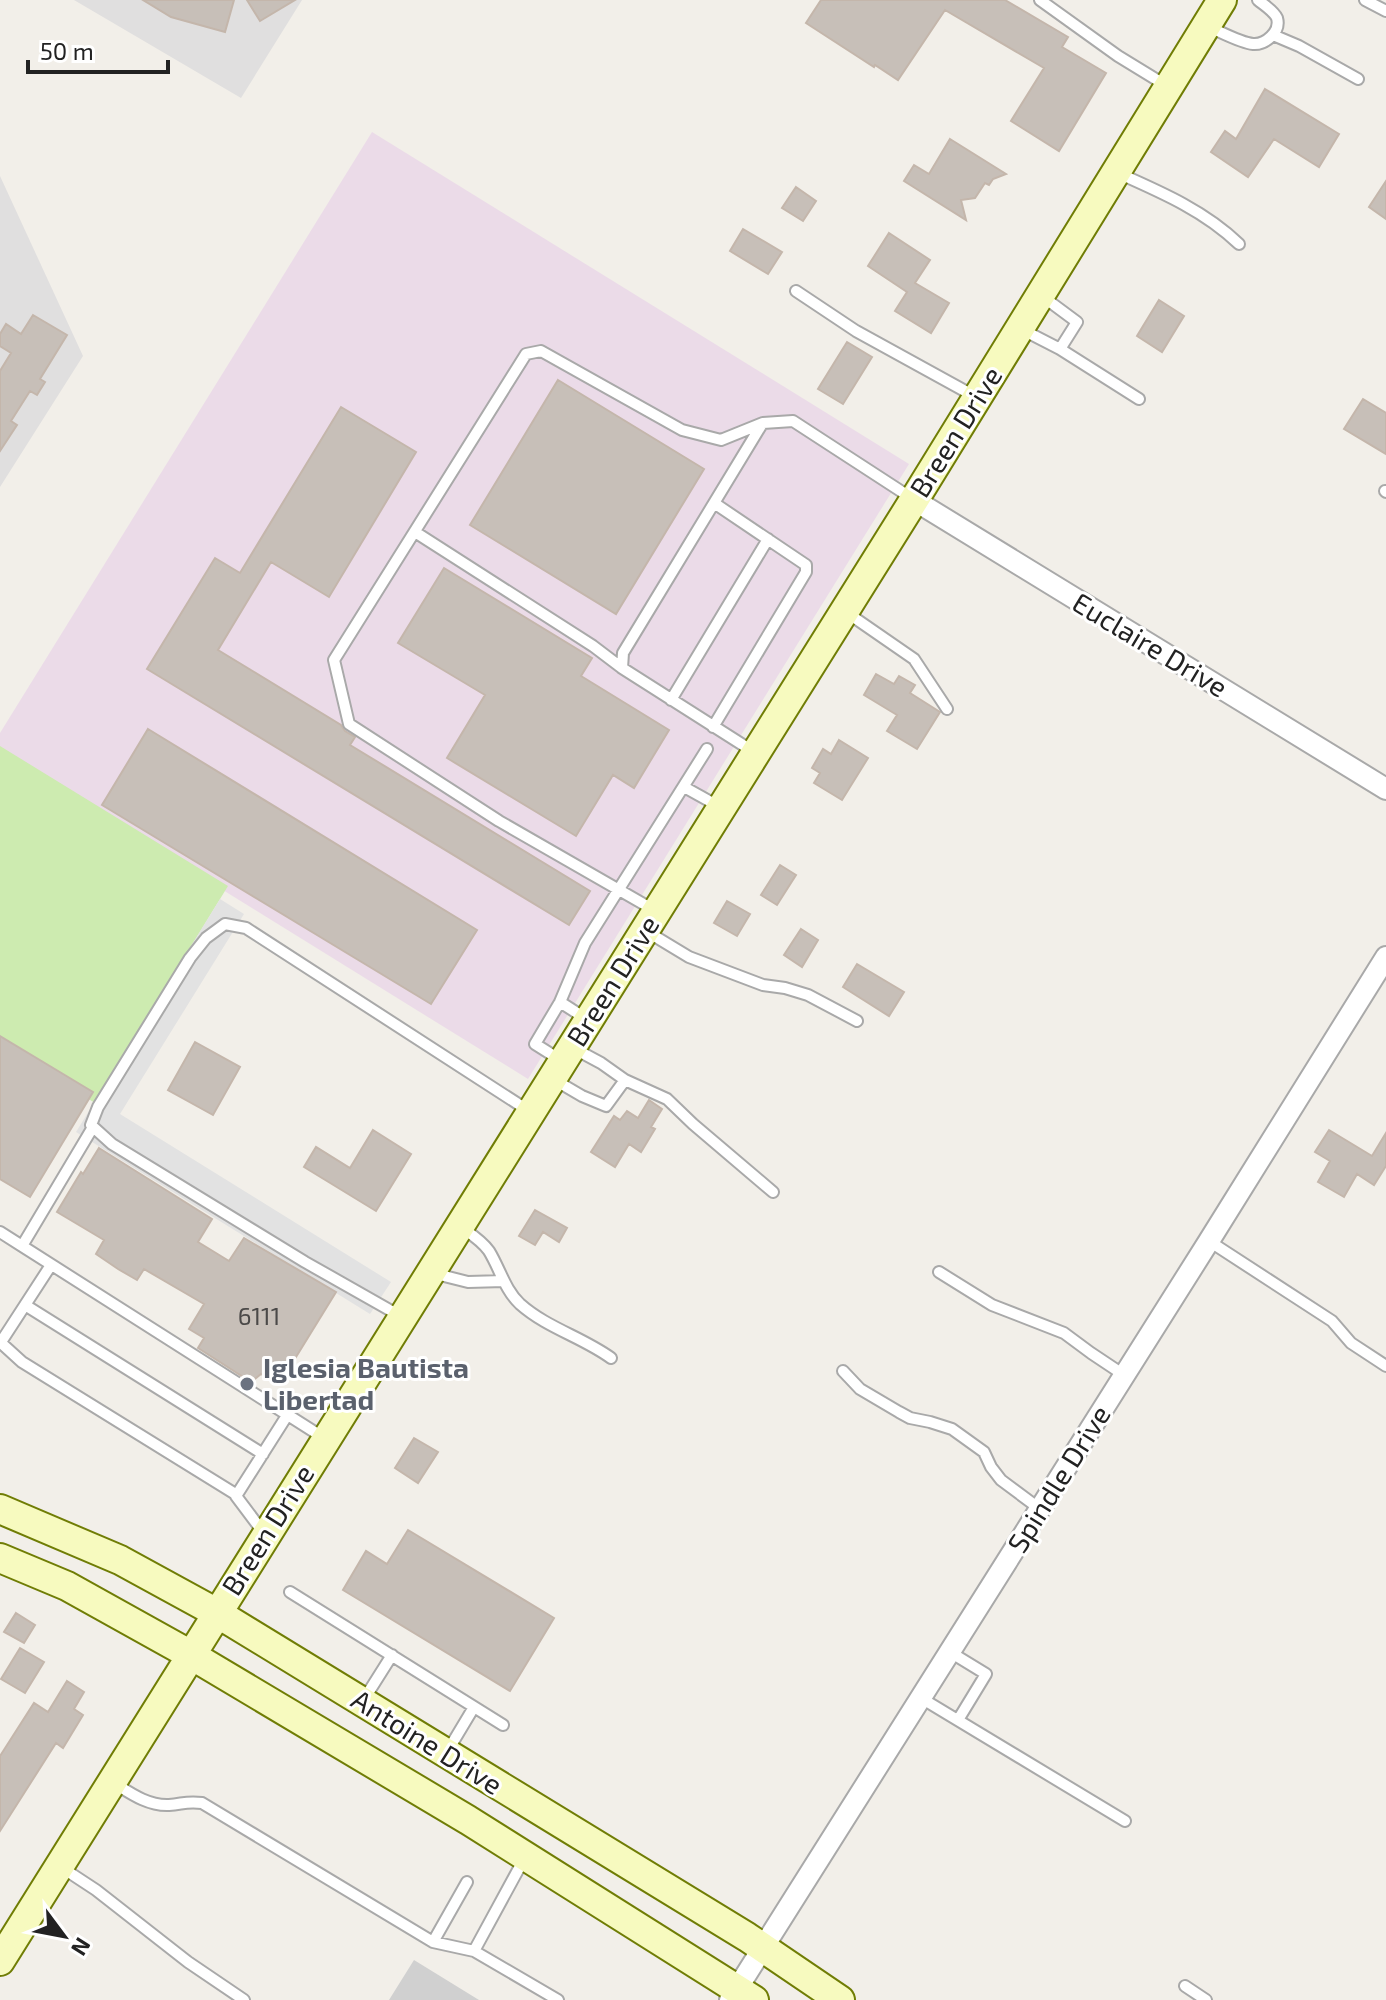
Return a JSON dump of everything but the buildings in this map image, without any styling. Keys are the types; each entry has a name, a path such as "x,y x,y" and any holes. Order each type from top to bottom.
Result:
{"street":[{"name":"Breen Drive","path":"0,1961 978,398 1222,0"},
{"name":"Euclaire Drive","path":"914,500 1386,789"},
{"name":"Spindle Drive","path":"740,1996 763,1948 1386,957"},
{"name":"Antoine Drive","path":"0,1509 120,1560 217,1613 763,1948 840,2000"},
{"name":"Antoine Drive","path":"0,1558 67,1586 191,1655 526,1856 740,1996"},
{"path":"468,1820 492,1782"}],"lane":[{"path":"1040,0 1118,56 1169,87"},
{"path":"1206,26 1252,44 1264,42 1273,35 1278,24 1276,16 1258,0"},
{"path":"1365,0 1386,11"},
{"path":"1273,35 1358,79"},
{"path":"1117,172 1183,203 1239,244"},
{"path":"796,291 856,331 978,398"},
{"path":"1041,295 1077,322 1060,349"},
{"path":"1020,329 1060,349 1139,399"},
{"path":"857,1021 808,995 763,985 689,957 620,889 499,821 349,724 334,660 526,354 541,351 682,430 721,440 763,423 793,421 914,500"},
{"path":"622,668 623,653 763,423"},
{"path":"713,727 806,572 806,565 714,503"},
{"path":"415,532 756,753"},
{"path":"671,700 768,539"},
{"path":"845,611 914,659 947,709"},
{"path":"625,1080 606,1106 582,1096 562,1062 535,1044 560,1002 585,943 707,749"},
{"path":"684,787 722,808"},
{"path":"402,1317 305,1262 112,1144 91,1125 98,1107 190,958 206,938 225,924 246,928 531,1112"},
{"path":"560,1002 588,1020"},
{"path":"562,1062 601,1063 625,1080 667,1099 773,1192"},
{"path":"22,1246 93,1127"},
{"path":"459,1226 487,1248 512,1296 529,1311 611,1358"},
{"path":"0,1232 326,1439"},
{"path":"1209,1241 1332,1321 1351,1343 1386,1366"},
{"path":"51,1265 0,1342 22,1362 237,1495 245,1511 265,1535"},
{"path":"430,1272 468,1282 504,1281"},
{"path":"939,1272 992,1305 1064,1333 1124,1375"},
{"path":"25,1305 263,1454"},
{"path":"843,1371 860,1389 910,1418 952,1429 984,1452 1001,1480 1040,1509"},
{"path":"237,1495 288,1414"},
{"path":"290,1592 503,1725"},
{"path":"950,1652 986,1674 958,1720"},
{"path":"362,1702 392,1655"},
{"path":"921,1698 1125,1821"},
{"path":"446,1754 474,1707"},
{"path":"112,1782 140,1799 167,1805 189,1801 202,1803 433,1942 474,1951 558,2000"},
{"path":"474,1951 526,1856"},
{"path":"60,1865 188,1962 244,2000"},
{"path":"433,1942 467,1882"},
{"path":"1185,1986 1206,2000"}],"shaded area":[{"path":"74,0 302,0 241,98"},
{"path":"372,132 909,464 528,1079 0,752 0,733"},
{"path":"0,176 83,356 0,487"},
{"path":"220,899 244,914 120,1114 391,1282 370,1314 76,1132"},
{"path":"414,1960 479,2000 389,2000"}],"green space":[{"path":"0,746 228,886 95,1103 2,1046 0,1048"}],"place":[{"name":"Iglesia Bautista Libertad","path":"247,1384"}]}
